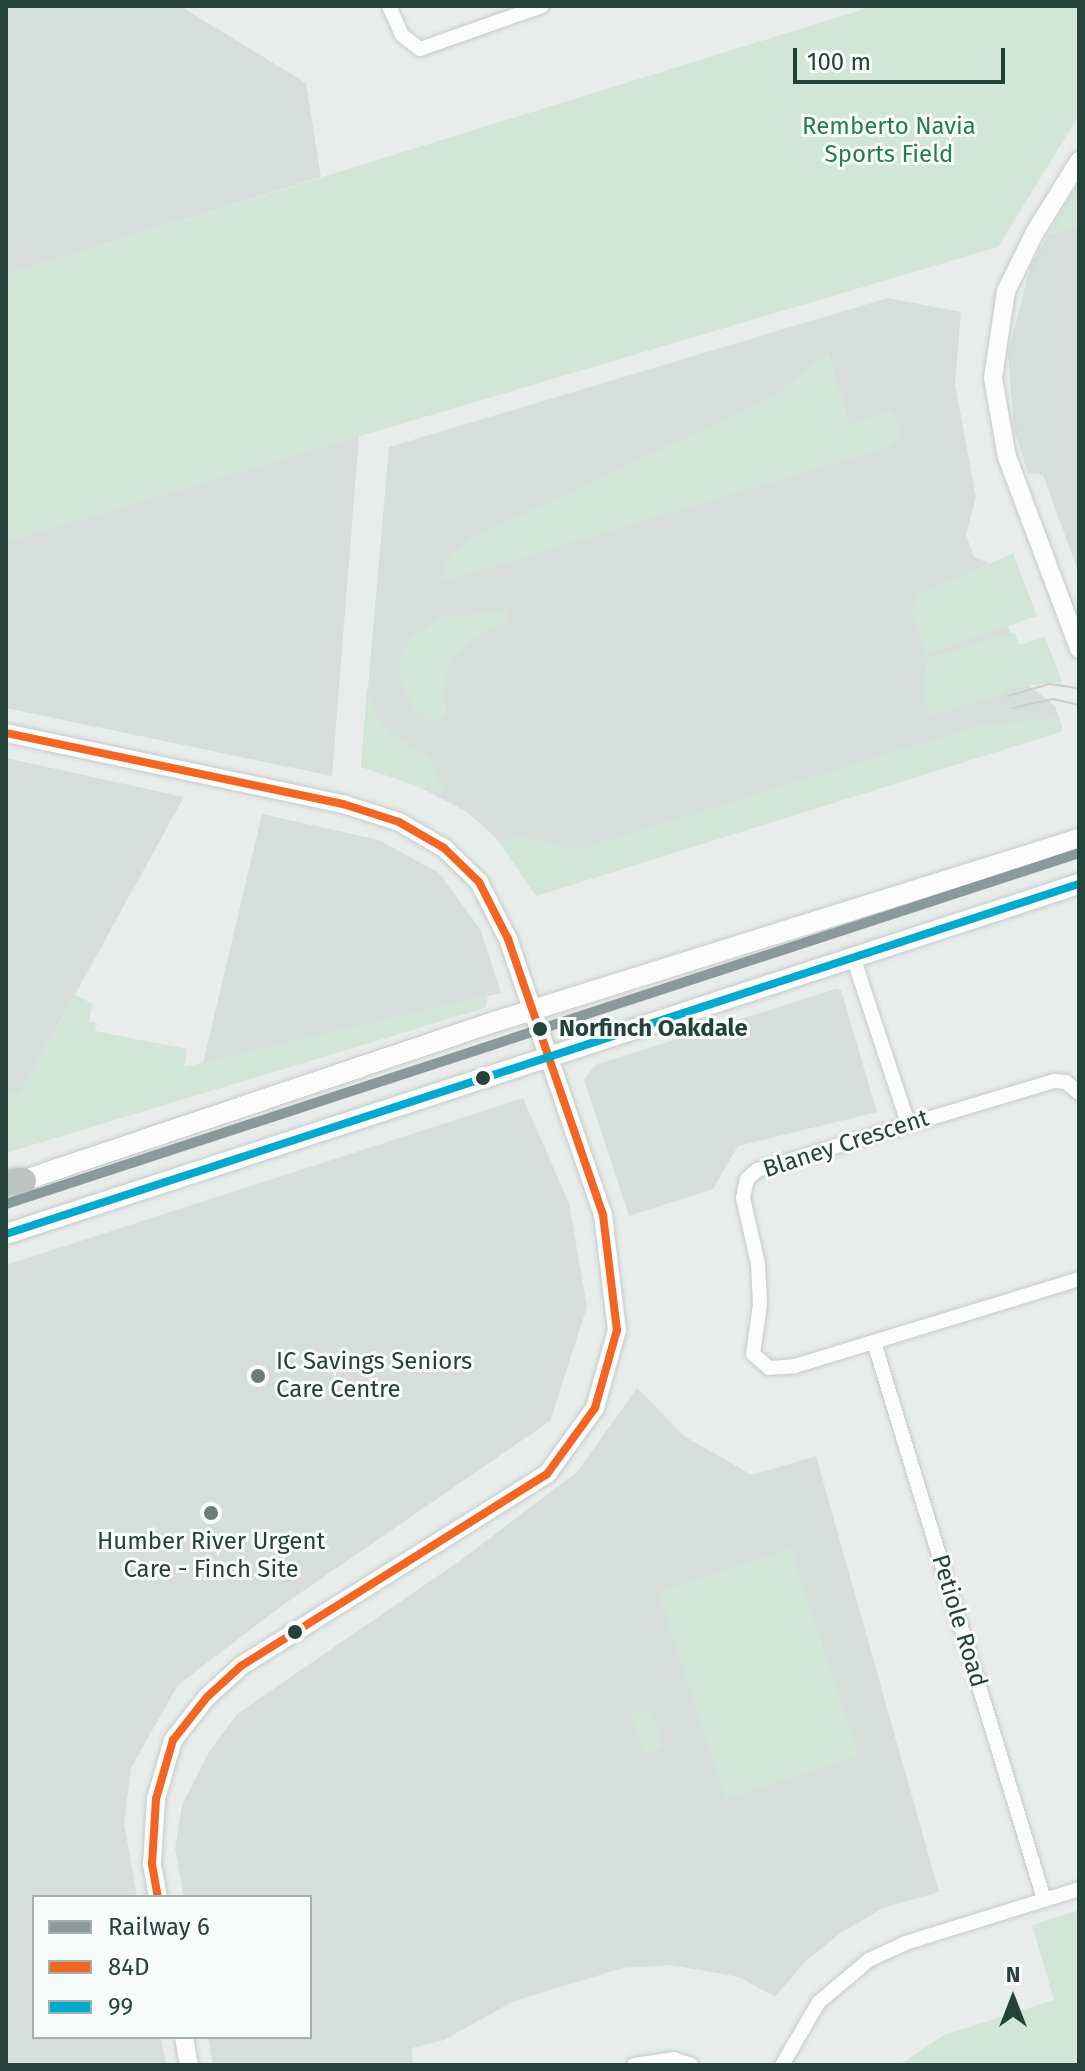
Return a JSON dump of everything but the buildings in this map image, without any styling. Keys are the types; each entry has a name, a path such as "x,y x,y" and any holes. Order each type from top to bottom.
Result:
{"main road":[{"path":"12,1183 534,1012 1079,839"},
{"path":"6,1234 1079,884"}],"street":[{"path":"389,6 402,35 420,49 542,6"},
{"path":"1079,161 1006,291 993,378 1007,457 1079,649"},
{"path":"6,733 328,801 399,822 444,848 479,882 508,939 603,1215 617,1330 595,1408 547,1474 241,1666 207,1697 173,1740 156,1799 152,1864 158,1895"},
{"path":"853,957 908,1123"},
{"name":"Blaney Crescent","path":"1079,1093 1066,1082 1054,1081 757,1170 743,1188 758,1264 760,1305 753,1354 758,1363 782,1370 1079,1279"},
{"name":"Petiole Road","path":"874,1342 1044,1899"},
{"path":"782,2065 808,2015 858,1966 894,1947 1079,1889"},
{"path":"184,2039 189,2065"},
{"path":"634,2065 674,2059 691,2065"}],"shaded area":[{"path":"6,6 180,6 306,83 321,177 6,275"},
{"path":"1079,226 1079,574 1043,475 1028,473 1014,429 1008,354 1030,268 1048,235"},
{"path":"888,298 961,312 955,384 976,497 966,535 974,557 989,563 1025,682 1055,706 1063,731 536,896 498,840 467,812 396,775 361,767 389,447"},
{"path":"359,436 332,776 6,708 6,541"},
{"path":"6,758 184,797 19,1096 6,1093"},
{"path":"262,814 379,840 439,873 480,929 501,993 203,1063"},
{"path":"836,989 841,990 877,1112 738,1146 713,1189 629,1216 584,1080 595,1065"},
{"name":"Humber River Urgent Care - Finch Site","path":"523,1098 569,1203 587,1307 550,1421 283,1605 178,1685 131,1768 124,1823 137,1895 32,1895 32,2039 161,2039 166,2065 6,2065 6,1265"},
{"path":"637,1388 684,1436 752,1475 816,1456 939,1892 883,1908 839,1934 805,1962 775,1997 739,1977 671,1965 623,1968 514,2001 444,2040 412,2048 413,2065 213,2065 208,2039 312,2039 312,1895 184,1895 175,1849 182,1805 209,1752 237,1714 461,1560 577,1472"}],"green space":[{"name":"Remberto Navia Sports Field","path":"874,6 1079,6 1079,115 998,247 6,541 6,275"},
{"path":"1079,182 1079,226 1048,235"},
{"path":"828,353 850,425 892,411 900,435 888,447 441,582 449,557 470,539 775,396"},
{"path":"1013,553 1037,616 926,654 912,613 918,595"},
{"path":"506,612 509,621 481,633 450,660 443,693 447,716 433,723 413,708 399,676 401,656 411,638 441,617"},
{"path":"1015,632 1019,645 1045,637 1062,682 1024,686 931,716 923,692 927,659"},
{"path":"367,689 378,719 397,738 431,759 444,795 361,767"},
{"path":"1059,717 1063,731 536,896 498,840 523,837 577,850 975,727"},
{"path":"75,995 93,1004 89,1021 97,1023 95,1031 187,1049 184,1067 488,996 485,1008 6,1153 6,1093 19,1096"},
{"path":"791,1549 858,1755 726,1798 659,1592"},
{"path":"650,1709 663,1748 645,1754 632,1715"},
{"path":"1079,1910 1079,2065 899,2065 944,2035 1054,2000 1032,1925"}],"tram line":[{"path":"1008,696 1049,684 1079,688"},
{"path":"1013,708 1053,699 1079,705"},
{"path":"1067,857 1079,852"}],"rail line":[{"name":"6","path":"6,1204 1079,853"}],"transit line":[{"name":"84D","path":"6,733 343,804 399,822 444,848 479,882 508,939 603,1215 617,1330 595,1408 547,1474 241,1666 207,1697 173,1740 156,1799 152,1864 158,1895"},
{"name":"99","path":"6,1234 1079,884"}],"place":[{"name":"Norfinch Oakdale","path":"540,1029"},
{"name":"IC Savings Seniors Care Centre","path":"258,1376"},
{"name":"Humber River Urgent Care - Finch Site","path":"211,1513"}]}
